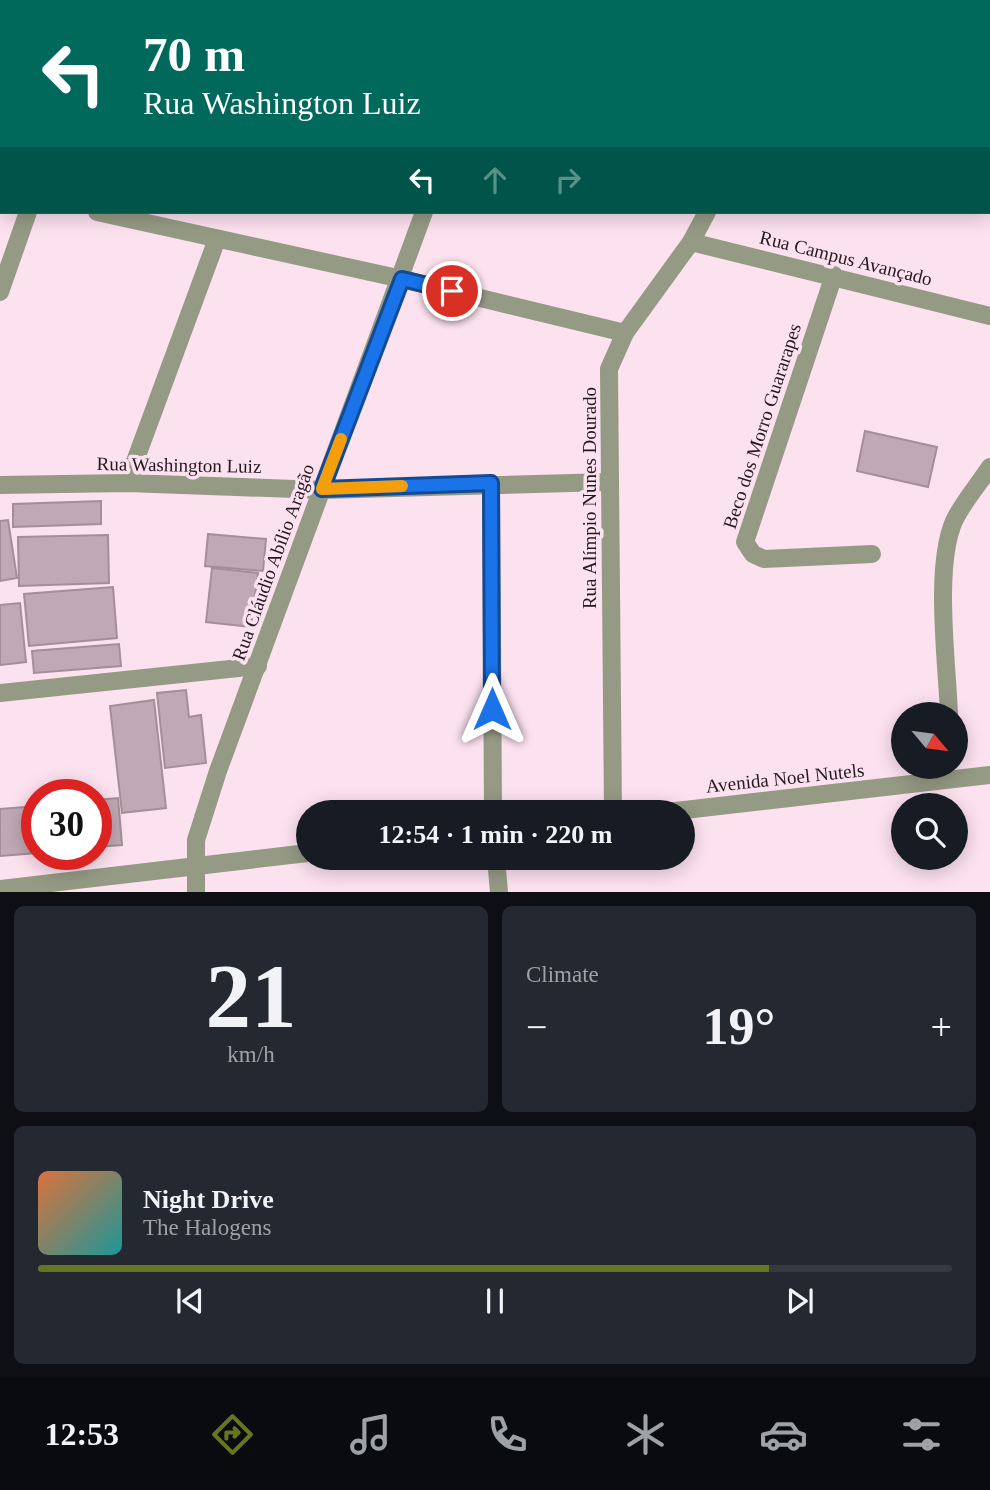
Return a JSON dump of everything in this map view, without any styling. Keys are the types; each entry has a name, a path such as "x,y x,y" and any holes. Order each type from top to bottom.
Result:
{"street":[{"path":"0,292 27,214"},
{"path":"106,214 402,279 625,333"},
{"name":"Rua Cláudio Abílio Aragão","path":"196,891 194,864 197,840 218,771 402,279 423,214"},
{"name":"Rua Alímpio Nunes Dourado","path":"613,800 609,369 625,333 691,242 706,214"},
{"path":"127,483 217,239"},
{"name":"Rua Campus Avançado","path":"691,242 834,275 990,316"},
{"name":"Beco dos Morro Guararapes","path":"834,275 745,542 753,554 764,559 872,554"},
{"path":"949,702 944,577 947,545 955,520 990,467"},
{"name":"Rua Washington Luiz","path":"0,485 127,483 322,489 609,482"},
{"path":"491,483 493,800"},
{"path":"0,693 258,666"},
{"name":"Avenida Noel Nutels","path":"968,774 990,775"},
{"name":"Avenida Noel Nutels","path":"695,808 907,779"},
{"path":"0,889 194,864 296,854"},
{"path":"497,870 499,891"}],"building":[{"path":"865,431 937,447 928,487 857,471"},
{"path":"101,501 101,524 13,527 13,504"},
{"path":"8,520 17,578 0,581 0,521"},
{"path":"208,534 266,539 263,571 205,566"},
{"path":"108,535 109,583 19,586 18,537"},
{"path":"212,568 258,573 251,627 206,622"},
{"path":"113,587 117,638 29,646 24,594"},
{"path":"20,603 26,662 0,665 0,605"},
{"path":"119,644 121,666 34,673 32,651"},
{"path":"186,690 189,717 201,715 206,763 165,768 157,693"},
{"path":"154,700 166,808 122,813 110,706"},
{"path":"118,798 122,845 112,846 112,799"},
{"path":"21,807 21,854 0,856 0,809"}],"slow traffic":[{"path":"341,439 322,489 402,486"}],"route":[{"path":"452,291 402,279 322,489 491,483 492,709"}]}
